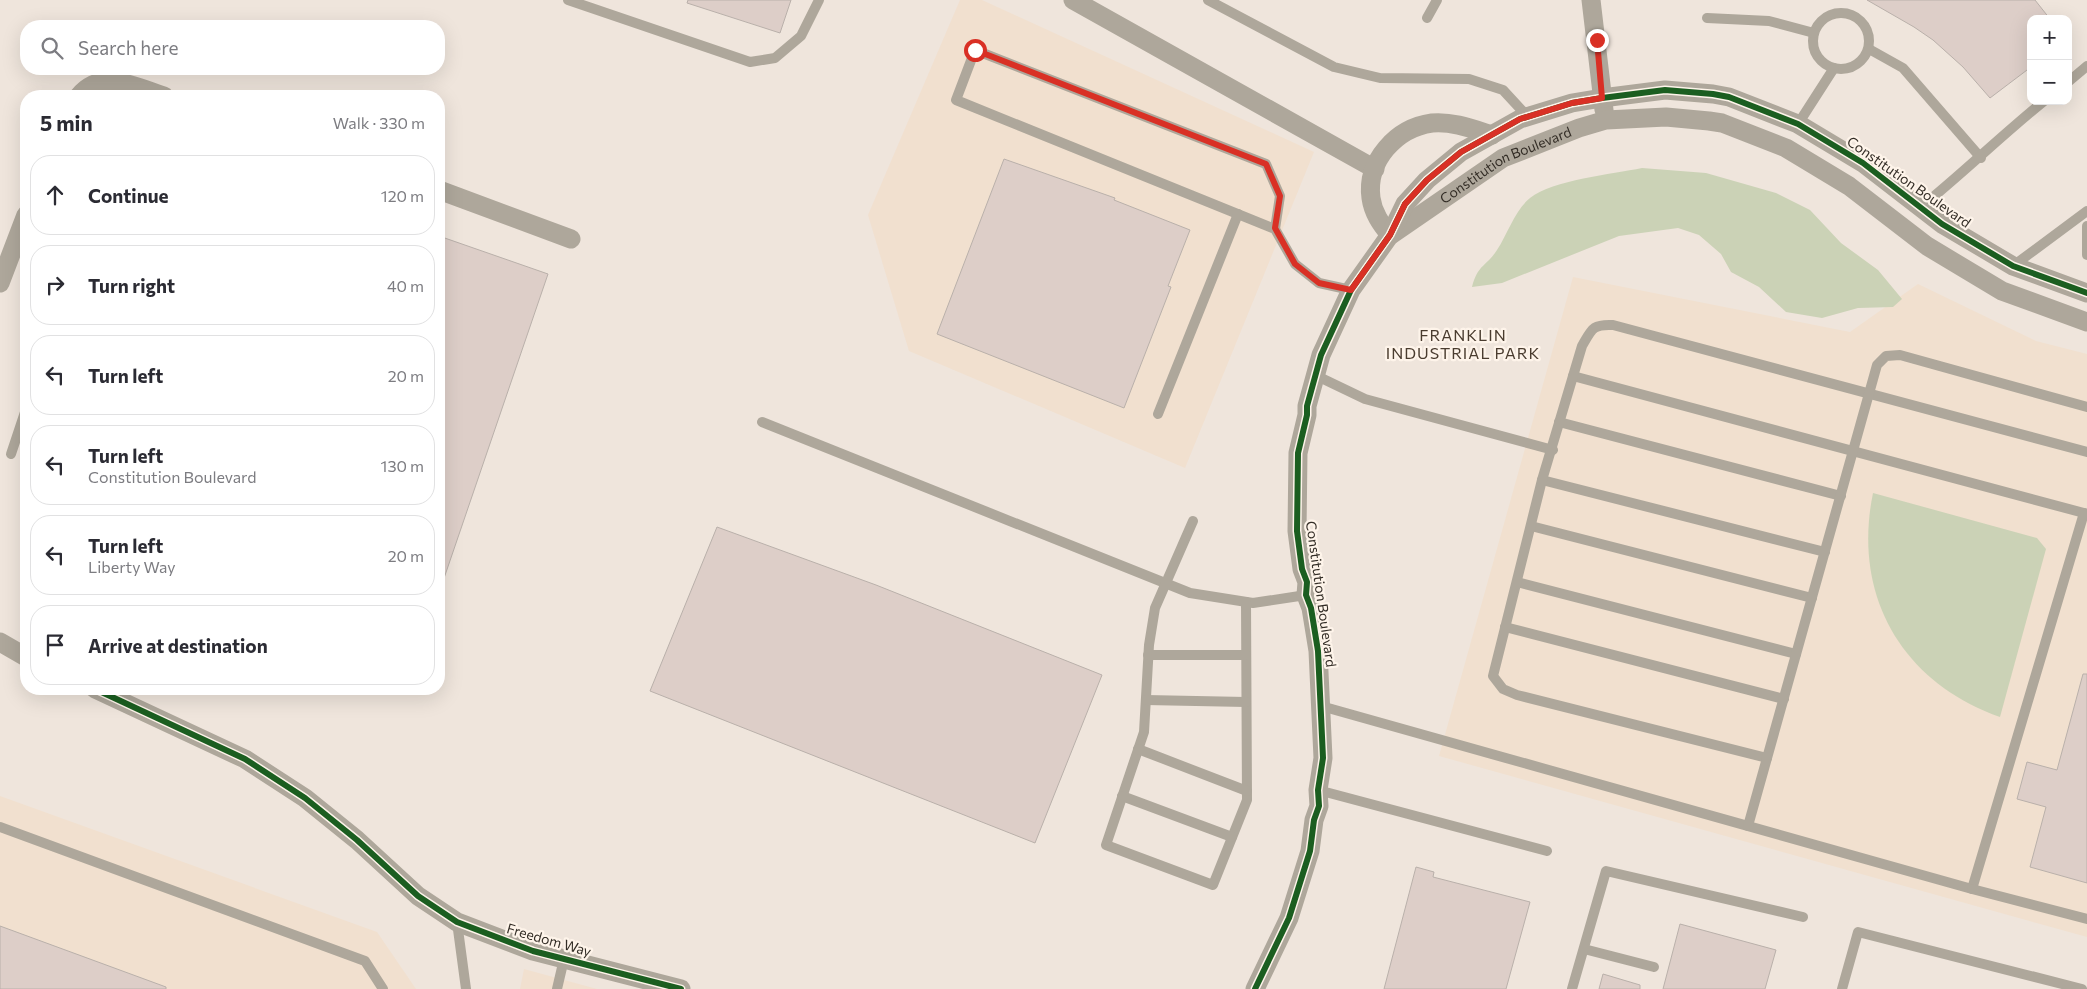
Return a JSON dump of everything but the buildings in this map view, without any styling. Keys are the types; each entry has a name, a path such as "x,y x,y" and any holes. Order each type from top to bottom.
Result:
{"street":[{"path":"1073,0 1375,170"},
{"path":"1591,0 1606,120"},
{"path":"84,90 100,82 115,80 132,90"},
{"name":"Constitution Boulevard","path":"1255,989 1289,918 1310,851 1314,820 1319,806 1318,790 1322,758 1318,651 1311,608 1306,595 1307,582 1302,569 1296,531 1298,453 1307,416 1307,406 1317,376 1317,367 1321,355 1351,290 1390,235 1405,204 1427,180 1461,152 1520,119 1572,103 1665,90 1712,94 1729,97 1798,124 1863,163 1942,224 2013,266 2087,293"},
{"name":"Constitution Boulevard","path":"1390,235 1503,158 1606,120 1666,117 1709,121 1722,123 1786,148 1855,190 1927,246 2002,290 2087,322"},
{"path":"1390,235 1377,218 1371,200 1370,184 1389,143 1404,132 1419,126 1444,123 1492,135"},
{"path":"445,192 571,239"},
{"path":"0,283 20,231"},
{"path":"0,642 20,654"},
{"name":"Freedom Way","path":"108,695 245,759 304,798 357,840 418,896 457,922 508,943 681,989"}],"lane":[{"path":"568,0 750,62 775,58 801,36 819,0"},
{"path":"1208,0 1334,67 1380,78 1469,79 1503,90 1528,117"},
{"path":"1428,18 1437,0"},
{"path":"1832,14 1849,14 1864,23 1870,40 1869,48 1865,57 1851,68 1834,68 1819,58 1815,51 1814,33 1824,19 1832,14"},
{"path":"1707,18 1769,21 1814,33"},
{"path":"1869,48 1903,68 1981,158"},
{"path":"1275,228 956,100 975,50 1266,164 1280,196 1275,228 1295,264 1319,283 1351,290"},
{"path":"2072,79 2087,66"},
{"path":"1798,124 1834,68"},
{"path":"1921,207 1981,158 2039,105"},
{"path":"2013,266 2087,211"},
{"path":"1158,414 1238,214"},
{"path":"2087,226 2087,255"},
{"path":"1767,758 1510,692 1503,689 1493,676 1542,480 1553,450 1559,422 1582,346 1592,329 1599,324 1613,325 2087,452"},
{"path":"1748,826 1877,365 1886,356 1900,354 2087,406"},
{"path":"1317,376 1365,399 1553,450"},
{"path":"1573,376 2085,513 1972,889"},
{"path":"762,422 1190,594 1253,603 1306,595"},
{"path":"1559,422 1841,496"},
{"path":"11,454 20,427"},
{"path":"1542,480 1825,552"},
{"path":"1193,521 1155,608 1148,655 1144,732 1106,845 1213,885 1246,800 1246,602"},
{"path":"1531,526 1812,598"},
{"path":"1517,582 1796,654"},
{"path":"1505,627 1784,699"},
{"path":"1148,655 1246,655"},
{"path":"1146,700 1246,702"},
{"path":"1321,706 1972,889 2087,919"},
{"path":"1138,749 1247,791"},
{"path":"1318,790 1547,851"},
{"path":"1122,796 1232,837"},
{"path":"0,827 366,961 383,989"},
{"path":"1572,989 1606,870 1803,918"},
{"path":"457,922 466,989"},
{"path":"1842,989 1858,932 2082,989"},
{"path":"1584,949 1654,967"},
{"path":"557,989 564,959"}],"shaded area":[{"path":"960,0 982,0 1314,152 1185,468 909,351 868,215"},
{"path":"1573,277 1850,332 1918,284 2036,341 2087,354 2087,937 1439,756"},
{"path":"0,796 377,932 416,989 0,989"},
{"path":"524,969 597,989 520,989"}],"green space":[{"path":"1642,168 1706,173 1776,193 1810,210 1841,243 1878,270 1902,299 1893,307 1858,308 1822,318 1786,312 1759,287 1731,272 1721,254 1699,235 1678,228 1619,236 1502,283 1472,287 1477,274 1493,256 1516,215 1530,198 1540,192 1568,182"},
{"path":"1873,493 2037,538 2046,549 2000,717 1965,702 1935,682 1911,658 1891,630 1878,599 1870,566 1868,530"}],"cycle path":[{"path":"1255,989 1289,918 1310,851 1314,820 1319,806 1318,790 1323,758 1318,651 1311,608 1306,595 1307,582 1302,569 1297,531 1298,453 1307,415 1307,406 1321,355 1351,290 1390,235 1405,204 1427,180 1461,152 1520,119 1572,103 1665,90 1713,94 1729,97 1798,124 1863,163 1942,224 2013,266 2087,293"},
{"path":"108,695 245,759 305,798 357,840 418,896 457,922 533,951 681,989"}],"district":[{"name":"FRANKLIN INDUSTRIAL PARK","path":"1463,344"}],"route":[{"path":"975,50 1266,164 1280,196 1275,228 1295,264 1319,283 1351,290 1358,277 1390,235 1405,204 1427,180 1461,152 1520,119 1572,103 1602,98 1597,40"}]}
